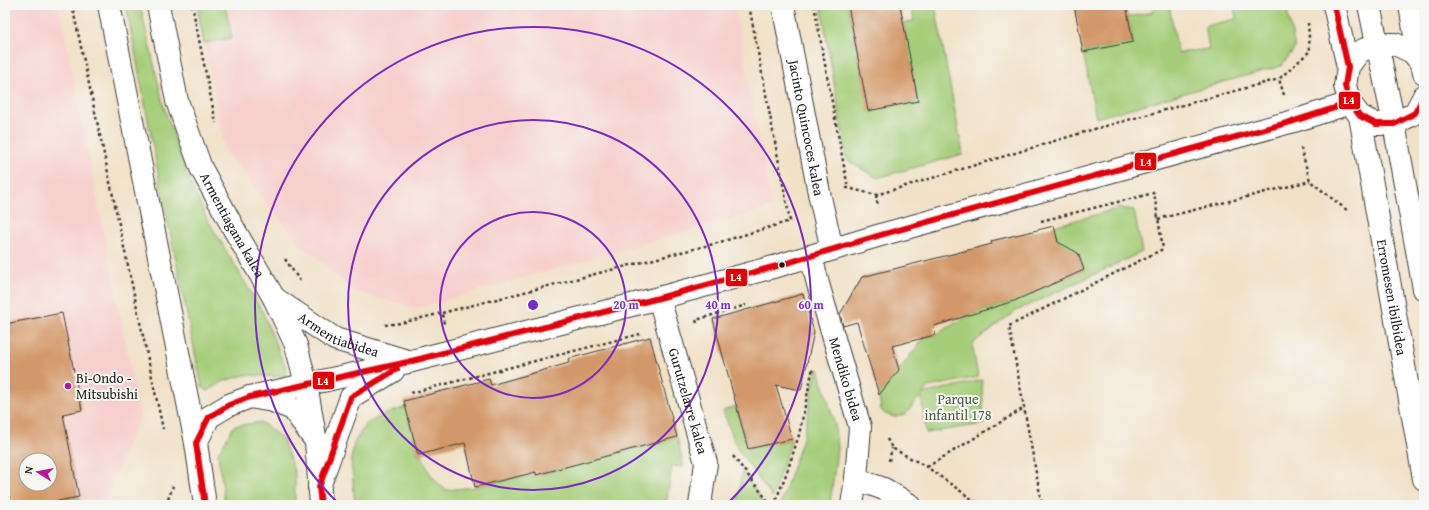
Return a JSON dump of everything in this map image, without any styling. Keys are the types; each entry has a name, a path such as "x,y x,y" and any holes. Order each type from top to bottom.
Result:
{"street":[{"path":"109,5 196,443 204,505"},
{"name":"Armentiagana kalea","path":"158,5 177,101 201,168 235,231 274,298 296,345 306,384 316,442 320,496"},
{"name":"Jacinto Quincoces kalea","path":"784,5 819,194 832,249"},
{"path":"1334,5 1348,67"},
{"path":"1368,5 1394,124 1424,289"},
{"path":"1410,5 1423,67"},
{"path":"1348,67 1359,52 1376,44 1395,44 1412,52 1423,67"},
{"name":"Erromesen ibilbidea","path":"1348,67 1345,86 1355,110 1424,479"},
{"path":"1355,110 1376,124 1394,124 1415,113 1424,96"},
{"name":"Armentiabidea","path":"250,397 408,362 659,298 1294,122 1355,110"},
{"name":"Mendiko bidea","path":"811,256 860,428 856,479 852,505"},
{"name":"Armentiabidea","path":"274,298 335,339 408,362"},
{"name":"Gurutzelarre kalea","path":"659,298 706,463 700,505"},
{"name":"Armentiabidea","path":"320,496 350,397 408,362"},
{"path":"196,443 210,417 229,405 250,397 274,401 293,409 316,442"},
{"path":"856,479 884,489 910,505"}],"path":[{"path":"72,5 165,436"},
{"path":"192,5 217,129"},
{"path":"383,325 401,323 442,313 717,243 790,221 749,5"},
{"path":"814,5 848,188 876,195 1091,130 1279,79"},
{"path":"1158,219 1310,180"},
{"path":"1040,221 1154,192 1163,249 1010,326 1042,505"},
{"path":"281,253 303,285"},
{"path":"698,328 696,320 753,303"},
{"path":"442,313 455,382"},
{"path":"406,394 643,333"},
{"path":"774,505 799,435 814,361"},
{"path":"927,467 1024,408"},
{"path":"886,436 892,448 927,467 980,505"},
{"path":"730,460 731,453 771,505"},
{"path":"166,505 175,483"}],"shaded area":[{"path":"5,5 59,5 140,416 105,497 80,501 79,497 37,505 5,505"},
{"path":"197,5 734,5 772,207 418,308 355,292 295,239 225,150"}],"green space":[{"path":"126,5 140,5 164,107 186,172 206,217 262,311 287,371 285,377 245,375 224,381 208,391 202,387 159,178"},
{"path":"197,5 225,5 232,38 204,43"},
{"path":"821,5 848,5 869,111 918,101 903,23 914,21 911,5 935,5 963,154 877,178 847,160"},
{"path":"1152,5 1169,5 1178,53 1209,49 1205,26 1236,19 1234,5 1286,5 1295,48 1281,66 1096,118 1083,52 1133,42 1128,17 1153,12"},
{"name":"Parque infantil 178","path":"1120,208 1134,210 1142,252 1014,312 972,344 978,377 928,387 922,394 982,380 984,424 926,433 921,395 906,414 895,417 885,414 881,410 879,395 924,338 935,335 969,315 1014,301 1084,270 1078,253 1058,242 1054,226"},
{"path":"819,369 835,425 837,449 830,505 780,505 804,435 816,370"},
{"path":"736,406 748,449 792,439 772,497 737,448 723,411"},
{"path":"406,407 418,455 422,454 431,474 446,490 475,487 514,478 537,475 677,437 684,467 672,466 666,505 355,505 351,459 354,443 366,424 382,415"},
{"path":"261,422 283,439 295,474 295,505 225,505 218,453 234,426"},
{"path":"742,470 765,505 737,505"},
{"path":"79,497 80,501 60,505 37,505"}],"building":[{"path":"848,5 900,5 918,101 868,111"},
{"path":"1074,5 1126,5 1133,42 1083,52"},
{"path":"1054,226 1058,242 1078,253 1084,270 1014,301 934,326 935,335 892,346 899,370 879,395 857,322 843,326 840,314 862,277 992,244 991,241"},
{"path":"803,294 814,332 801,390 776,385 792,439 748,449 713,319"},
{"path":"62,313 82,410 63,414 79,497 37,505 5,505 5,324"},
{"path":"650,337 677,437 536,475 536,472 475,487 465,443 418,455 404,401 489,379 491,385 569,363 568,359"}],"transit line":[{"name":"L4","path":"1334,5 1348,67 1345,86 1350,103 1360,116 1376,124 1394,124 1415,113 1424,96"},
{"name":"L4","path":"205,505 196,443 209,417 229,405 250,397 408,362 659,298 777,266 884,234 1294,121 1350,103"},
{"name":"L4","path":"321,505 319,487 351,397 397,369"}],"place":[{"name":"Bi-Ondo - Mitsubishi","path":"68,386"}]}
